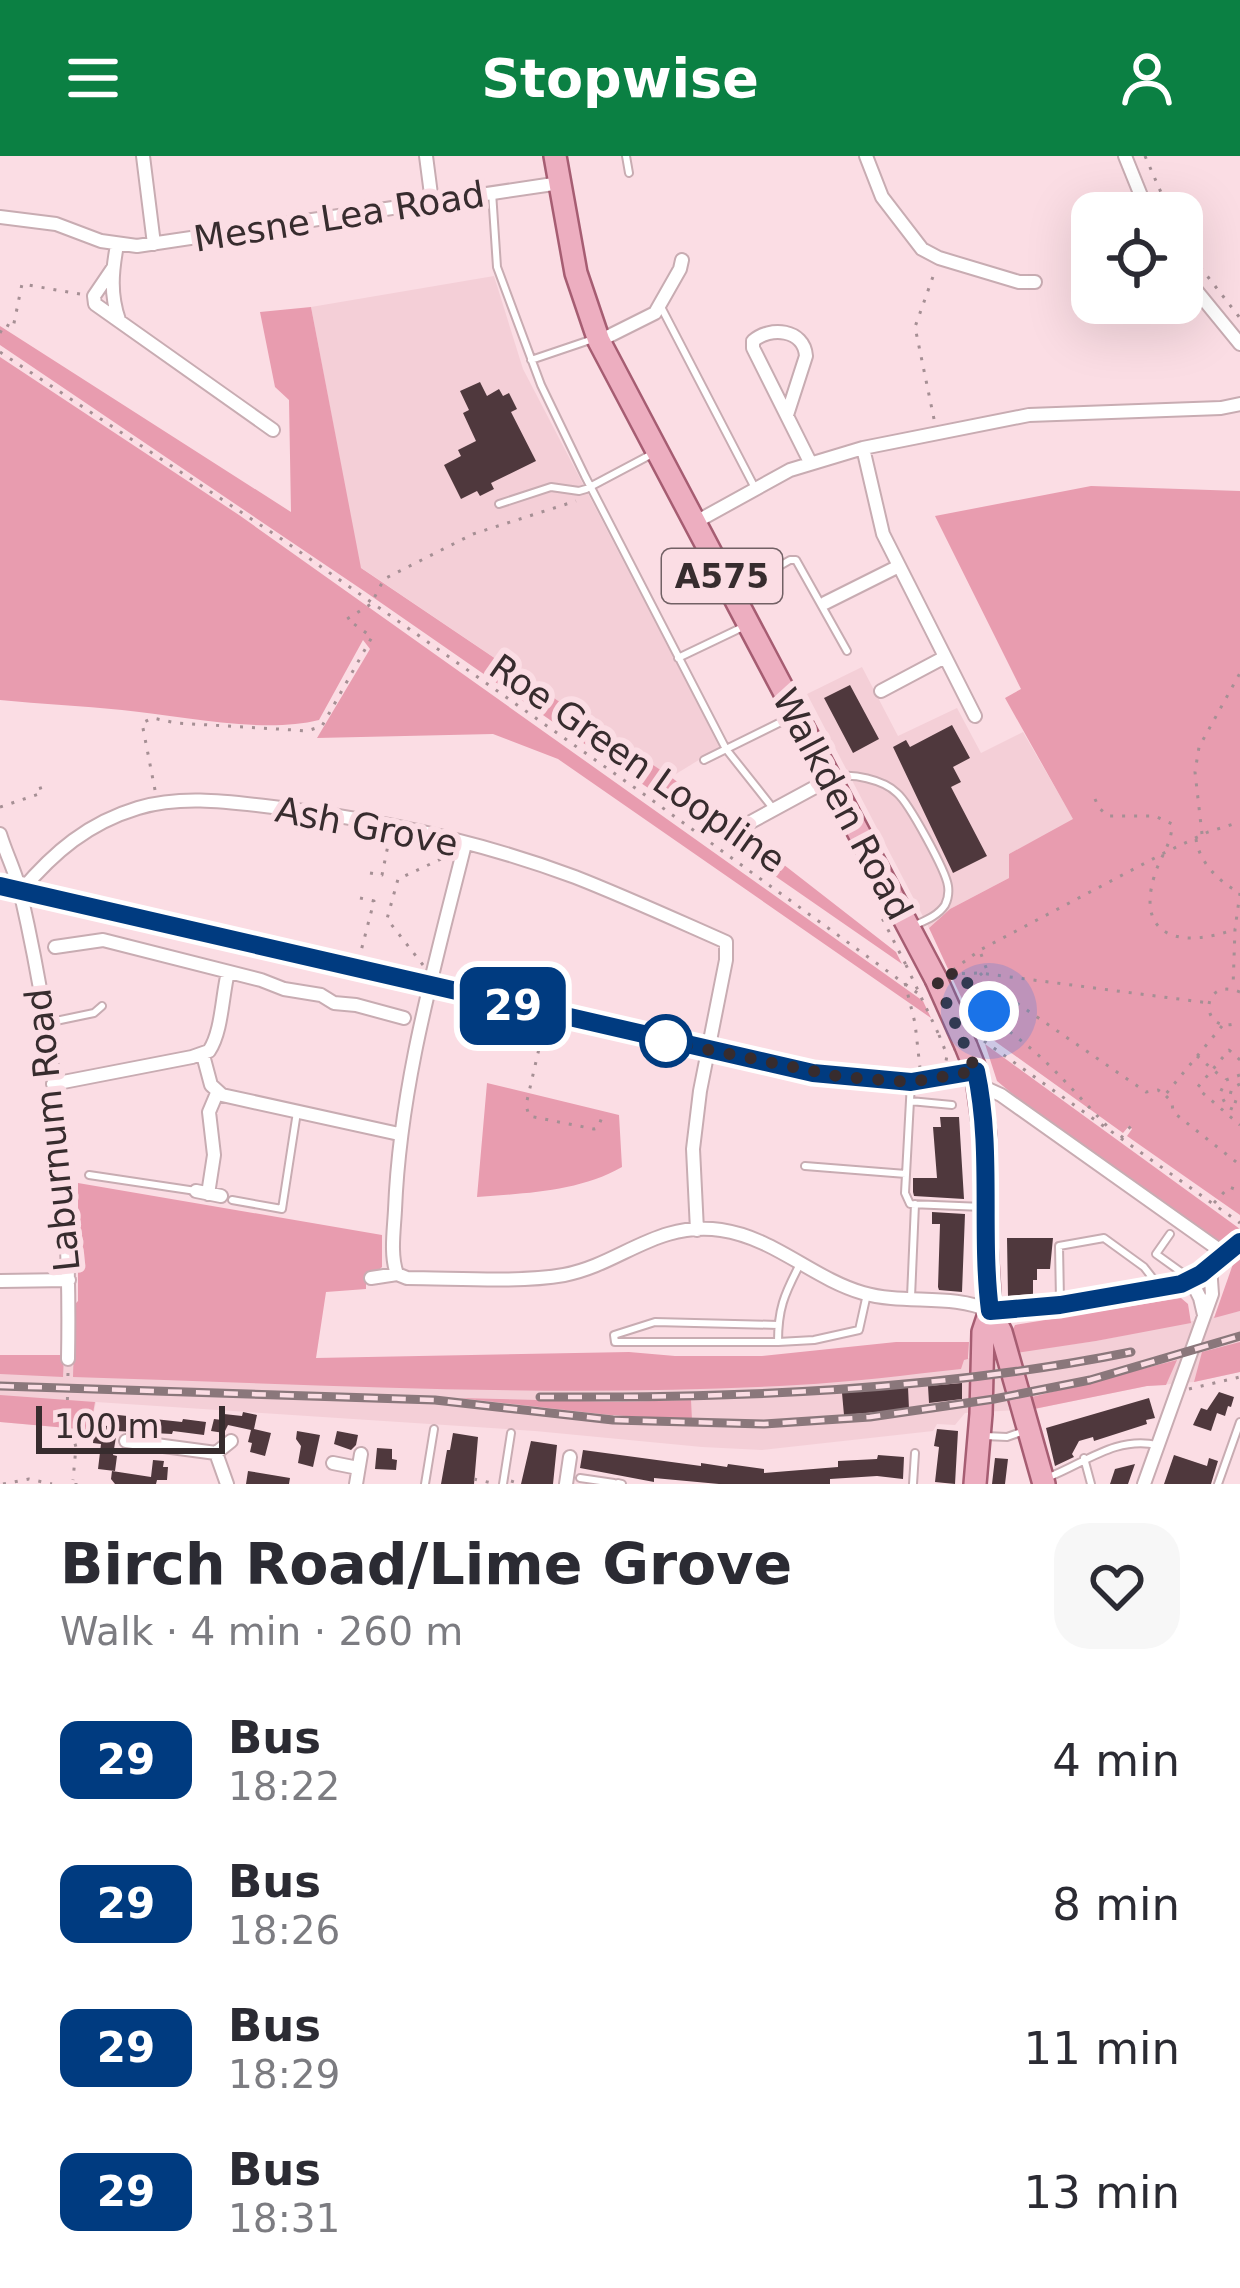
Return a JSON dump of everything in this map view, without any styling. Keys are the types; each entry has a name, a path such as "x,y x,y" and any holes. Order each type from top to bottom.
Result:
{"main road":[{"name":"Walkden Road","path":"555,156 576,273 598,339 910,928 942,976 969,1039 985,1136 990,1311 983,1332 975,1484"},
{"name":"A575","path":"990,1311 1001,1332 1044,1482"},
{"path":"981,1380 998,1374 1012,1376"}],"street":[{"path":"143,156 154,244"},
{"path":"426,156 432,202"},
{"path":"866,156 882,197 915,242 940,258 1019,282 1035,282"},
{"path":"1125,156 1140,192"},
{"name":"Mesne Lea Road","path":"117,245 154,244 560,183"},
{"path":"0,218 56,224 117,245 113,303 119,322"},
{"path":"598,339 651,316 682,260"},
{"path":"113,268 94,296 95,304 268,427 272,409"},
{"path":"1203,299 1240,344"},
{"path":"788,415 806,347 790,333 761,334 753,348 810,462"},
{"path":"694,523 810,462 862,448 1029,415 1240,404"},
{"path":"862,448 878,523 975,716"},
{"path":"825,603 899,566"},
{"path":"880,691 945,657"},
{"path":"749,823 830,779"},
{"name":"Ash Grove","path":"21,891 75,836 104,820 158,803 233,802 392,827 572,876 726,942 708,1051"},
{"name":"Laburnum Road","path":"0,834 21,891 46,1023 64,1177 68,1359"},
{"path":"397,1274 393,1264 399,1135 411,1060 465,846"},
{"path":"0,886 430,981 547,1013 813,1073 916,1082 977,1078 1229,1251"},
{"path":"55,947 72,938 103,940 316,994 334,1003 386,1008 404,1018"},
{"path":"53,1084 203,1054 217,1037 228,972"},
{"path":"698,1230 693,1149 708,1051"},
{"path":"203,1054 217,1093 399,1135"},
{"path":"214,1195 209,1112 217,1093"},
{"path":"370,1278 397,1274 407,1278 561,1276 671,1233 724,1231 759,1240 826,1278 867,1294 972,1304 990,1311 1060,1305 1191,1280 1229,1251"},
{"path":"1144,1484 1229,1251"},
{"path":"0,1281 69,1280"},
{"path":"1191,1280 1204,1316"},
{"path":"126,1441 141,1451 216,1454 231,1441"},
{"path":"216,1454 227,1484"},
{"path":"570,1457 571,1479"},
{"path":"333,1463 360,1461 356,1484"}],"lane":[{"path":"626,156 629,173"},
{"path":"492,192 497,267 531,360 726,749 774,809"},
{"path":"660,305 755,488"},
{"path":"531,360 598,339"},
{"path":"499,504 551,487 579,491 656,452"},
{"path":"731,593 796,560 848,651"},
{"path":"678,658 748,624"},
{"path":"704,760 796,714"},
{"path":"830,779 843,775 896,790 927,842 945,877 947,900 939,912 910,928"},
{"path":"46,1023 94,1013 102,1006"},
{"path":"916,1082 910,1101 906,1199 910,1204 986,1207"},
{"path":"910,1101 952,1105"},
{"path":"89,1175 282,1209 297,1112"},
{"path":"805,1166 906,1174"},
{"path":"911,1300 915,1204"},
{"path":"1170,1234 1156,1254 1191,1280"},
{"path":"1060,1305 1059,1246 1105,1238 1144,1267 1159,1288"},
{"path":"778,1342 781,1300 801,1263"},
{"path":"778,1325 656,1322 614,1335 614,1342 814,1340 859,1330 867,1294"},
{"path":"1218,1484 1240,1422"},
{"path":"424,1484 434,1429"},
{"path":"979,1435 1007,1437 1028,1430"},
{"path":"500,1484 511,1433"},
{"path":"1044,1482 1084,1458 1139,1441 1157,1445"},
{"path":"914,1484 916,1453"},
{"path":"1084,1458 1091,1484"},
{"path":"571,1479 618,1484"}],"path":[{"path":"1145,156 1161,192"},
{"path":"937,432 915,327 940,258"},
{"path":"1203,271 1240,318"},
{"path":"0,333 5,323 13,328 22,284 94,296"},
{"name":"Roe Green Loopline","path":"0,352 283,540 939,1008"},
{"path":"158,803 144,720 294,730 322,726 372,637 347,619 371,604 384,579 473,534 577,501 591,494 591,485"},
{"path":"1233,988 1240,893 1209,868 1196,848 1195,772 1199,747 1240,673"},
{"path":"0,807 42,793 38,780"},
{"path":"1095,799 1108,816 1155,816 1172,824 1152,882 1149,909 1157,926 1172,937 1195,940 1237,926"},
{"path":"942,976 980,950 1166,852 1240,822"},
{"path":"370,873 382,875 392,827"},
{"path":"430,981 387,920 398,879 465,846"},
{"path":"357,968 374,901 360,898"},
{"path":"879,912 939,1035 947,1055 944,1064"},
{"path":"980,950 988,975"},
{"path":"985,964 996,962"},
{"path":"942,976 980,973 1209,1004"},
{"path":"980,973 994,988 1146,1092 1158,1090 1165,1095 1173,1112 1240,1165"},
{"path":"964,974 973,998 1035,1052 1118,1136"},
{"path":"905,983 915,1023 916,1082"},
{"path":"1209,1004 1220,989 1240,992"},
{"path":"1209,1004 1213,1019 1222,1026"},
{"path":"547,1013 527,1112 536,1120 594,1129 603,1114"},
{"path":"1165,1095 1222,1026 1240,1023"},
{"path":"969,1039 1240,1223"},
{"path":"1240,1060 1229,1050 1197,1088 1240,1125"},
{"path":"1197,1056 1226,1080 1239,1081"},
{"path":"1226,1080 1224,1089 1240,1103"},
{"path":"1226,1080 1220,1093 1224,1104 1240,1112"},
{"path":"1224,1104 1239,1081"},
{"path":"1230,1110 1240,1103"},
{"path":"1118,1136 1135,1121"},
{"path":"1213,1204 1229,1187 1240,1191"},
{"path":"64,1484 76,1483 76,1448 67,1418 68,1359"},
{"path":"1177,1392 1240,1377"},
{"path":"2,1484 29,1479 52,1484"},
{"path":"474,1479 500,1484"}],"shaded area":[{"path":"494,276 523,369 720,747 671,777 360,567 311,307"},
{"path":"311,307 361,568 671,777 896,952 902,964 0,345 0,326 291,512 289,400 275,387 260,312"},
{"path":"0,357 239,515 923,1001 931,1018 558,759 493,734 317,738 370,649 363,640 319,720 297,724 222,722 0,700"},
{"path":"1091,486 1240,491 1240,1215 1127,1136 1129,1126 1123,1133 975,1027 929,928 950,909 1009,878 1009,854 1073,819 1005,698 1021,689 935,516"},
{"path":"862,667 898,736 957,708 981,753 1023,732 1074,820 1009,854 1009,878 950,909 929,928 807,694"},
{"path":"985,1044 1240,1229 1219,1245 1027,1106 997,1081"},
{"path":"487,1083 619,1115 622,1167 570,1186 477,1197"},
{"path":"78,1183 382,1235 382,1267 366,1274 366,1289 326,1292 316,1358 629,1352 762,1356 896,1342 969,1342 968,1359 961,1369 818,1384 616,1391 73,1377"},
{"path":"1240,1258 1240,1311 1214,1318 1233,1264"},
{"path":"1181,1298 1188,1304 1191,1323 1016,1353 1015,1325"},
{"path":"1240,1311 1240,1372 1034,1409 965,1413 955,1425 937,1424 933,1431 762,1450 96,1402 90,1430 0,1422 0,1364 439,1377 897,1368 1096,1341"},
{"path":"1240,1342 1240,1372 1194,1382 1202,1352"},
{"path":"0,1355 64,1355 63,1377 0,1374"},
{"path":"1177,1360 1166,1385 1034,1409 1032,1397"},
{"path":"0,1395 95,1402 90,1430 0,1422"},
{"path":"459,1398 691,1400 692,1420 610,1415"}],"building":[{"path":"480,382 487,396 499,389 503,396 509,393 517,409 511,412 536,461 491,483 494,489 461,499 444,465 476,441 463,413 469,410 460,391"},
{"path":"850,685 879,739 853,753 824,698"},
{"path":"952,725 970,758 953,767 961,782 951,787 987,856 953,873 893,747 906,740 910,747"},
{"path":"940,1117 959,1117 964,1199 914,1196 913,1178 937,1178 933,1127 941,1127"},
{"path":"932,1212 965,1214 962,1292 939,1290 940,1224 932,1224"},
{"path":"1007,1238 1053,1238 1050,1269 1037,1269 1033,1294 1008,1296"},
{"path":"962,1383 962,1399 929,1403 928,1386"},
{"path":"908,1387 909,1409 844,1415 842,1393"},
{"path":"1219,1392 1234,1397 1225,1416 1217,1413 1211,1431 1193,1425 1201,1408 1207,1410"},
{"path":"1149,1398 1155,1418 1146,1420 1147,1424 1094,1441 1093,1437 1079,1441 1074,1457 1055,1466 1046,1428"},
{"path":"243,1412 257,1415 254,1429 271,1433 265,1456 250,1452 251,1430 228,1425 224,1433 211,1431 214,1419 222,1420 224,1414 242,1416"},
{"path":"109,1414 206,1422 204,1435 117,1431 115,1471 98,1469 101,1444 93,1443 95,1424 107,1426"},
{"path":"937,1429 958,1431 955,1484 935,1482"},
{"path":"297,1431 320,1435 313,1467 298,1463"},
{"path":"337,1431 358,1435 351,1450 334,1444"},
{"path":"453,1433 478,1437 474,1484 441,1484"},
{"path":"531,1441 557,1445 553,1484 521,1484"},
{"path":"377,1448 392,1449 396,1470 375,1469"},
{"path":"583,1450 701,1466 728,1464 764,1469 764,1473 838,1467 838,1461 877,1459 878,1455 904,1457 903,1479 830,1479 830,1484 719,1484 654,1478 654,1482 580,1468"},
{"path":"1174,1455 1207,1466 1209,1458 1218,1461 1211,1484 1164,1484"},
{"path":"995,1458 1008,1459 1005,1484 992,1484"},
{"path":"153,1460 164,1461 167,1480 115,1484 111,1479 112,1471 151,1477"},
{"path":"1135,1464 1128,1484 1110,1484 1115,1469"},
{"path":"248,1471 290,1478 289,1484 246,1484"}],"railway":[{"path":"0,1386 435,1400 613,1420 764,1424 870,1417 994,1399 1090,1380 1240,1336"},
{"path":"540,1397 837,1390 985,1376 1131,1352"}],"bus line":[{"name":"29","path":"0,886 813,1073 911,1082 976,1071 985,1136 990,1311 1060,1305 1181,1284 1240,1242"}],"route":[{"path":"666,1041 813,1073 888,1082 930,1081 976,1071 936,979 964,974 973,998 989,1011"}]}
